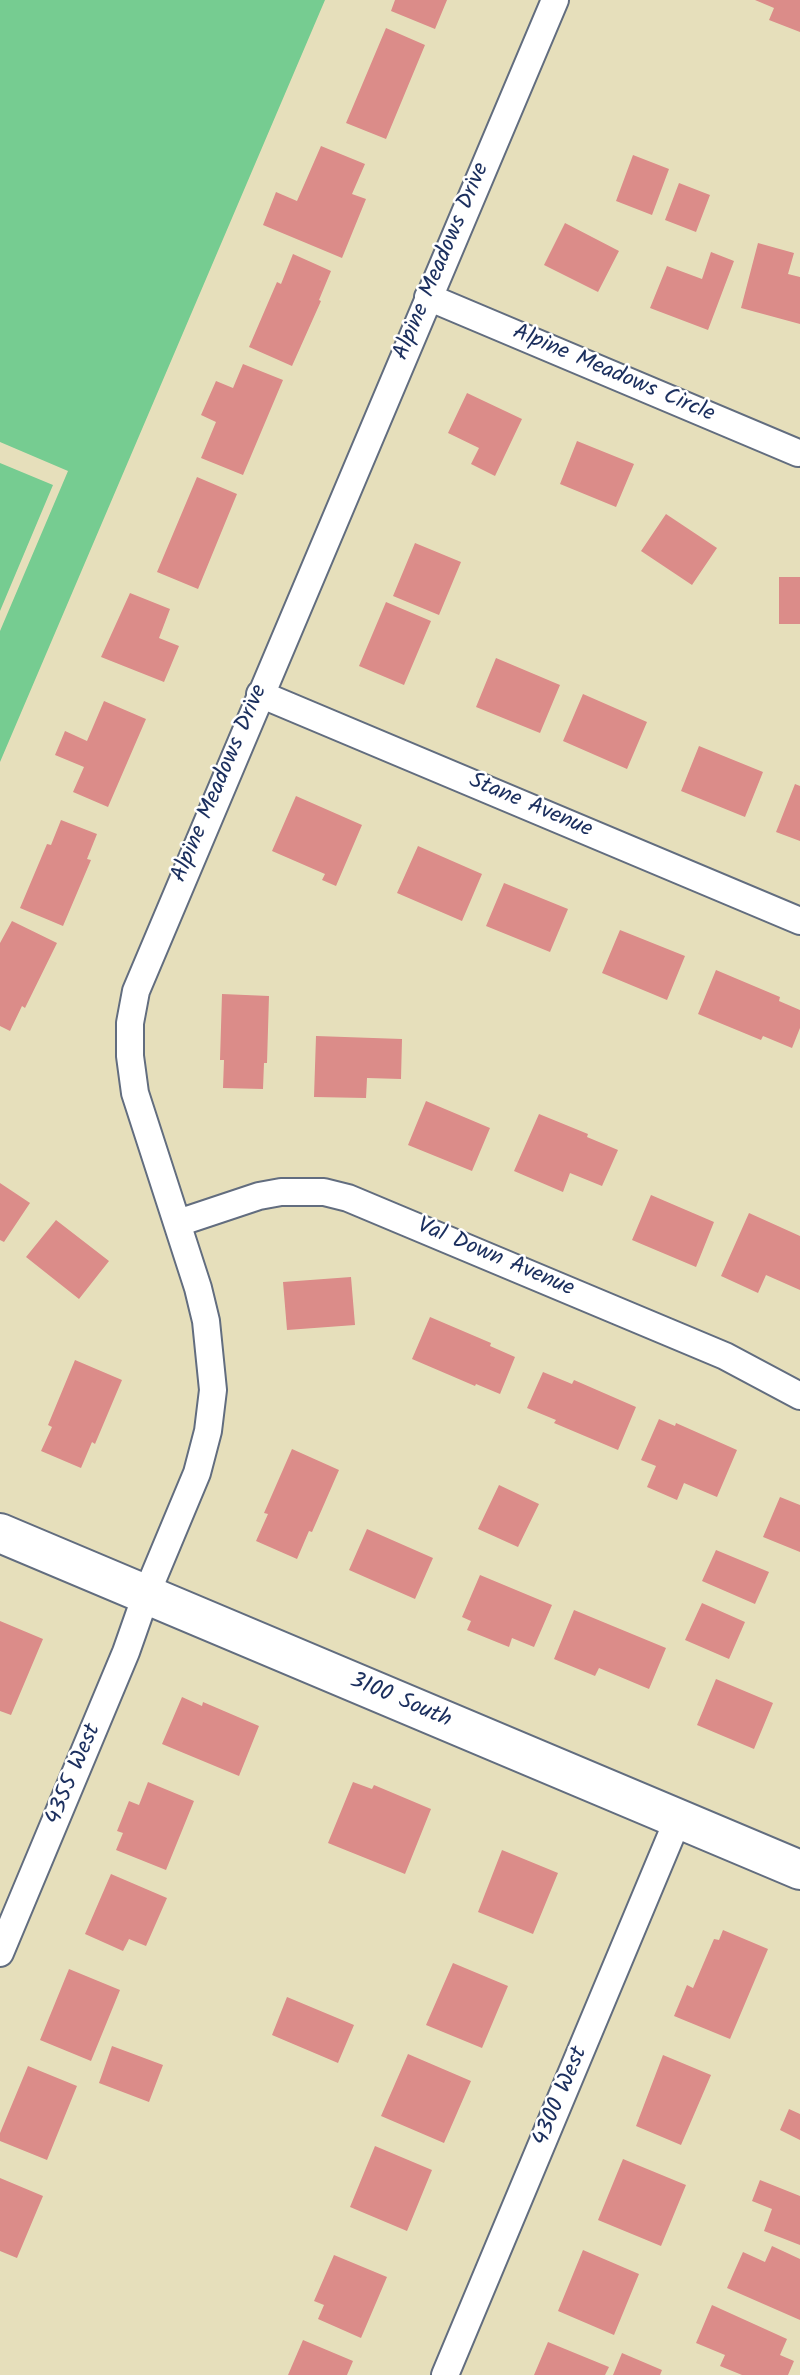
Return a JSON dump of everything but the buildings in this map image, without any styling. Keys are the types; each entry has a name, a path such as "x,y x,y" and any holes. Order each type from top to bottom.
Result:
{"main road":[{"name":"3100 South","path":"0,1533 800,1870"}],"street":[{"name":"Alpine Meadows Drive","path":"146,1595 197,1473 208,1431 213,1390 206,1321 135,1093 130,1056 130,1023 136,991 555,0"},
{"name":"Alpine Meadows Circle","path":"428,297 799,453"},
{"name":"Stane Avenue","path":"260,694 800,921"},
{"name":"Val Down Avenue","path":"177,1223 259,1196 281,1192 324,1192 348,1198 725,1356 800,1396"},
{"name":"4355 West","path":"0,1954 126,1652 146,1595"},
{"name":"4300 West","path":"445,2375 678,1819"}],"green space":[{"path":"0,0 325,0 0,762 0,631 68,471 0,442"},
{"path":"0,463 53,485 0,611"}]}
